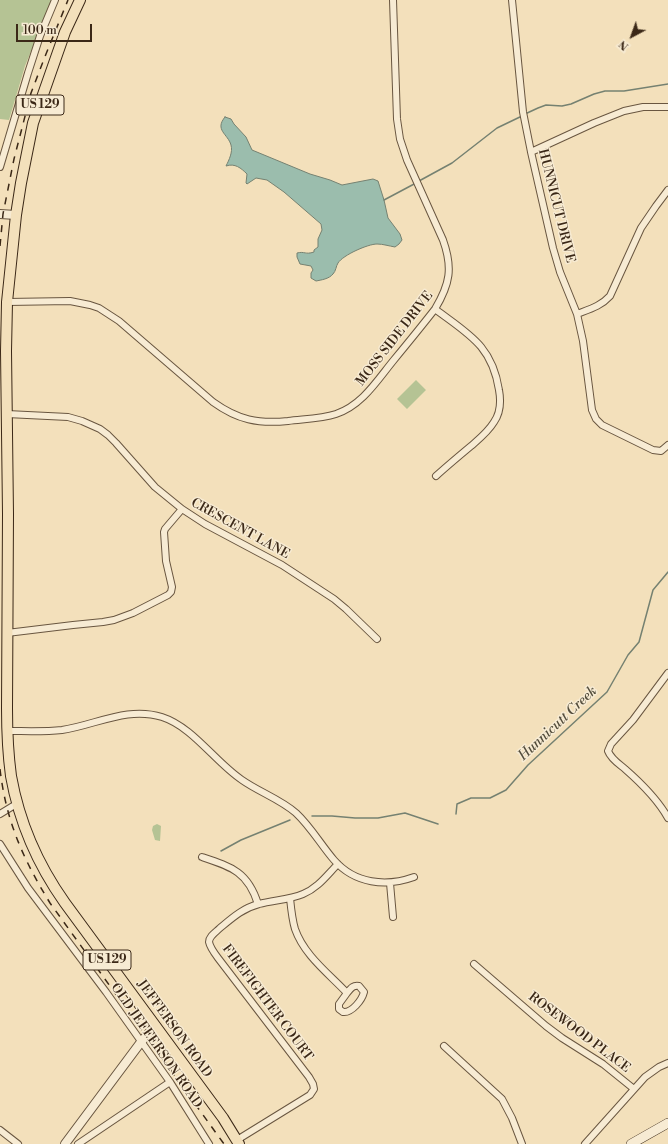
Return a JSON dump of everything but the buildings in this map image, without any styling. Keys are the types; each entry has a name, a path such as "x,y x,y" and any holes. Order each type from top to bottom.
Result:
{"highway":[{"name":"JEFFERSON ROAD","path":"80,0 65,32 33,123 16,215 7,302 7,414 4,514 8,731 11,775 18,803 35,851 52,883 238,1142"}],"main road":[{"path":"631,1144 668,1122"}],"street":[{"path":"0,167 33,58 55,0"},
{"name":"MOSS SIDE DRIVE","path":"7,302 70,301 99,308 119,321 213,402 224,410 242,418 265,422 321,418 336,414 352,406 368,392 435,309 447,286 449,276 448,252 407,160 400,139 397,119 393,0"},
{"name":"HUNNICUT DRIVE","path":"512,0 523,112 553,248 560,272 577,314 583,341 594,416 598,423 653,450 661,451 668,445"},
{"path":"531,152 624,111 643,107 668,107"},
{"path":"577,314 599,306 610,296 641,228 668,190"},
{"path":"0,214 16,215"},
{"path":"435,309 474,338 483,349 491,361 496,374 500,406 499,415 490,428 436,476"},
{"name":"CRESCENT LANE","path":"7,414 68,417 100,429 116,443 154,487 182,510 211,528 282,565 316,587 346,609 377,639"},
{"path":"7,633 114,620 133,613 168,595 171,592 172,587 166,561 164,532 182,510"},
{"path":"668,672 633,720 611,744 608,751 611,757 626,769 651,795 668,818"},
{"path":"8,731 62,730 130,713 152,714 171,720 186,730 237,777 287,806 307,826 338,864 346,871 375,882 390,883 407,880 414,877"},
{"path":"0,814 18,803"},
{"name":"OLD JEFFERSON ROAD","path":"0,844 28,888 170,1082 209,1144"},
{"path":"202,857 224,864 241,875 251,887 258,904"},
{"name":"FIREFIGHTER COURT","path":"238,1142 310,1095 314,1089 309,1077 227,971 209,943 209,940 212,935 244,910 258,904 290,898 310,891 338,864"},
{"path":"390,883 393,917"},
{"path":"290,898 294,926 301,943 311,956 347,993"},
{"name":"ROSEWOOD PLACE","path":"474,964 546,1026 603,1064 634,1089"},
{"path":"356,985 359,986 364,992 361,999 352,1010 346,1012 341,1010 338,1006 340,1001 347,993 356,985"},
{"path":"65,1144 141,1042 155,1026"},
{"path":"444,1046 502,1099 512,1118 522,1144"},
{"path":"585,1144 634,1089 652,1072 668,1063"},
{"path":"78,1144 170,1082"},
{"path":"0,1130 18,1144"}],"green space":[{"path":"0,0 52,0 25,66 9,120 0,119"},
{"path":"416,380 426,390 407,409 397,399"},
{"path":"157,824 161,826 160,841 155,840 152,830 153,826"}],"shaded area":[{"path":"225,117 231,119 246,137 252,150 310,174 342,185 373,179 378,181 388,218 400,234 402,240 395,247 373,244 350,253 337,264 334,273 331,276 316,281 311,278 311,273 313,270 311,266 300,264 297,253 314,252 314,250 318,247 318,239 322,230 321,224 284,192 267,180 256,178 247,184 247,174 238,167 229,165 226,166 230,156 231,145 221,129 222,121"}],"waterway":[{"path":"525,114 546,105 562,106 571,104 605,91 624,91 668,84"},
{"path":"419,181 452,163 497,128 522,116"},
{"path":"384,200 416,183"},
{"name":"Hunnicutt Creek","path":"456,814 457,804 471,798 490,798 506,790 528,765 607,692 628,655 639,642 653,590 668,572"},
{"name":"Hunnicutt Creek","path":"312,816 378,818 405,813 438,824"},
{"name":"Hunnicutt Creek","path":"221,851 241,840 290,820"}],"railway":[{"path":"0,246 3,214 14,159 31,93 68,0"},
{"path":"0,769 11,823 24,855 40,887 224,1144"}]}
